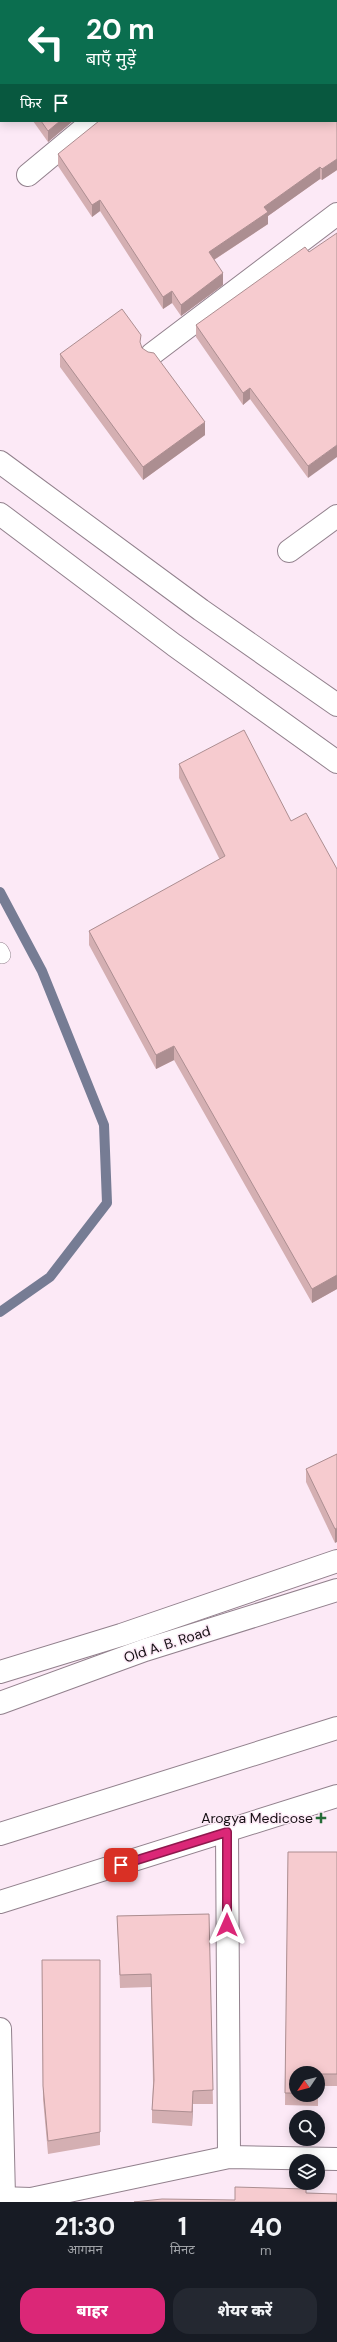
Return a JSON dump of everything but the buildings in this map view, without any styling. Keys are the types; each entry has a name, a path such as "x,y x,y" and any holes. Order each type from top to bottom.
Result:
{"street":[{"path":"28,174 92,122"},
{"path":"152,354 337,214"},
{"path":"0,462 201,610 337,705"},
{"path":"0,514 167,640 337,762"},
{"path":"289,551 337,516"},
{"path":"0,1672 121,1635 337,1561"},
{"name":"Old A. B. Road","path":"0,1703 145,1650 337,1590"},
{"path":"0,1834 337,1728"},
{"path":"0,1902 227,1832 337,1796"},
{"path":"227,1832 228,2158"},
{"path":"0,2029 2,2198 31,2200 228,2158 337,2159"}],"waterway":[{"path":"0,892 42,971 104,1125 107,1203 50,1277 0,1312"}],"place":[{"name":"Arogya Medicose","path":"321,1818"}],"route":[{"path":"121,1865 227,1832 227,1925"}]}
